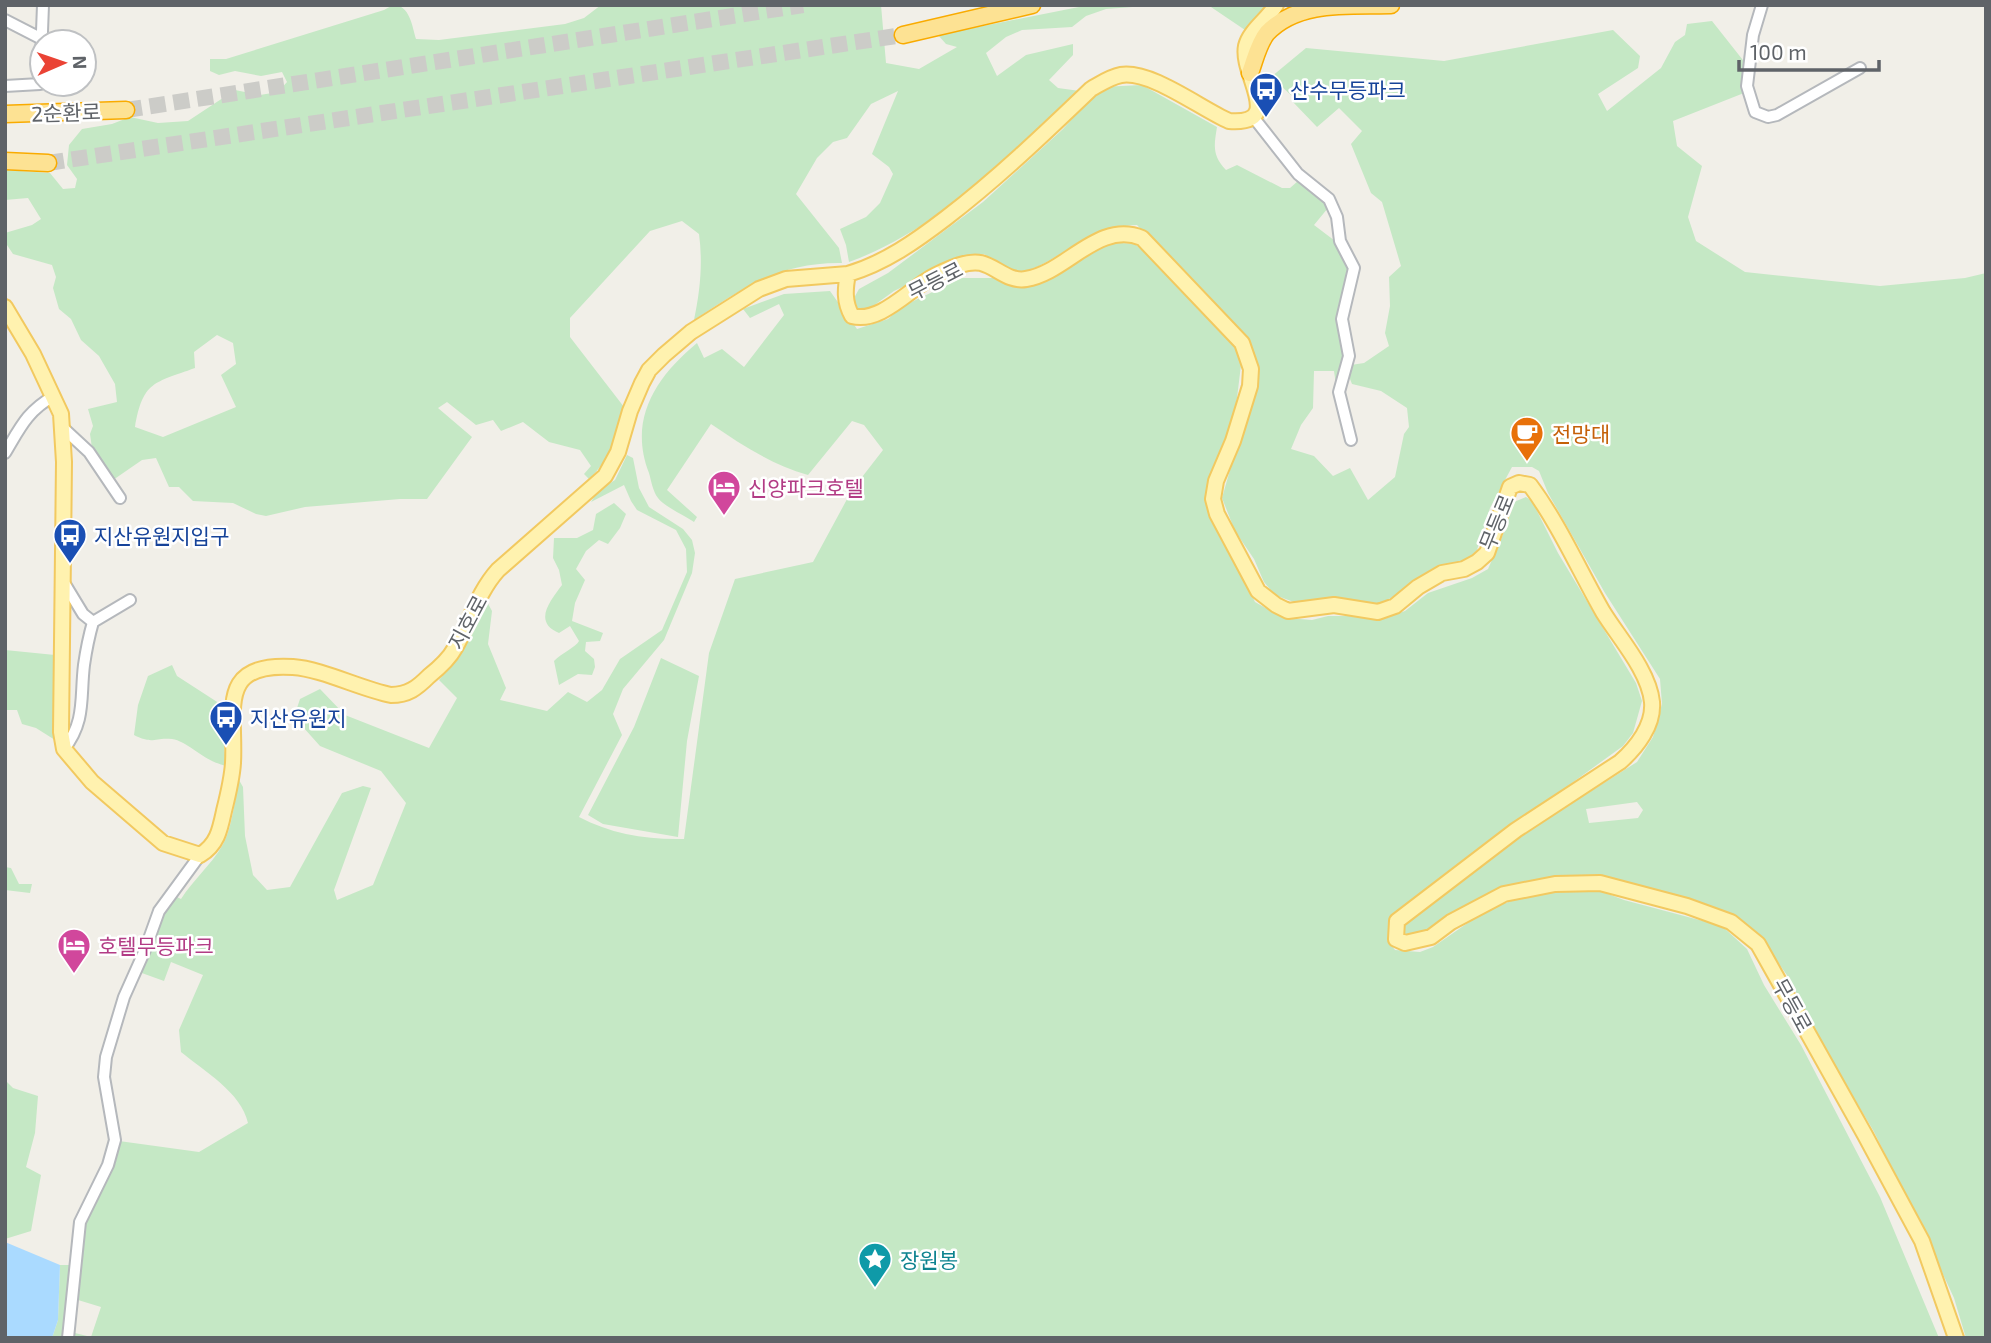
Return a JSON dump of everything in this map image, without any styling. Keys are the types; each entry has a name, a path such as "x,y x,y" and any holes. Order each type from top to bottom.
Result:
{"highway":[{"path":"903,35 1032,5"},
{"path":"1250,73 1266,34 1284,20 1308,9 1325,6 1391,5"},
{"name":"2순환로","path":"5,114 126,110"},
{"path":"5,161 48,163"}],"main road":[{"path":"1254,118 1258,114 1258,101 1246,59 1248,40 1276,5"},
{"name":"무등로","path":"1254,118 1248,122 1229,121 1143,77 1127,75 1109,79 1091,89 1003,173 927,232 888,257 848,274 845,291 847,307 852,316 867,318 881,312 934,276 969,262 983,264 1010,278 1024,280 1105,239 1130,233 1142,238 1242,343 1251,369 1250,386 1233,441 1216,481 1213,499 1217,514 1252,575 1258,592 1288,611 1334,605 1378,612 1395,606 1418,587 1442,573 1464,569 1477,562 1487,553 1510,487 1519,483 1530,485 1604,614 1647,681 1652,705 1645,730 1635,749 1620,762 1516,830 1397,921 1396,939 1405,943 1431,937 1451,922 1504,894 1555,884 1600,883 1687,906 1731,922 1750,935 1758,944 1791,1002 1922,1241 1956,1338"},
{"name":"지호로","path":"200,855 214,844 221,825 233,761 232,703 239,683 246,676 262,669 291,667 391,695 407,694 416,689 447,660 498,570 605,476 618,452 630,411 642,383 649,370 664,355 691,332 767,286 786,279 848,274"},
{"path":"5,307 33,354 61,414 61,732 64,750 92,782 152,835 163,843 200,855"}],"street":[{"path":"42,28 43,5"},
{"path":"1762,5 1753,35 1746,86 1755,112 1768,117 1777,115 1860,68"},
{"path":"5,20 28,32"},
{"path":"5,86 28,85"},
{"path":"1254,118 1298,174 1328,200 1337,218 1340,241 1354,268 1342,319 1349,356 1339,392 1351,440"},
{"path":"5,453 19,426 39,404 54,397"},
{"path":"62,426 89,452 120,498"},
{"path":"63,581 83,614 93,622"},
{"path":"64,750 81,716 84,664 93,622 130,600"},
{"path":"68,1338 80,1222 108,1165 115,1140 104,1077 106,1057 124,997 159,911 200,855"}],"green space":[{"path":"393,5 403,8 407,12 416,39 439,40 565,24 584,18 601,5 881,5 886,63 919,69 957,47 946,44 938,35 1089,5 1159,5 1106,9 1086,16 1072,27 1022,30 1006,37 986,53 997,76 1026,55 1073,44 1073,55 1049,80 1058,88 1080,91 972,189 943,211 881,248 849,262 840,229 866,217 880,203 893,174 889,167 872,154 898,91 871,104 847,138 833,142 817,158 796,194 839,248 842,263 800,267 782,272 747,287 694,320 700,277 699,234 682,221 650,231 570,318 570,337 624,407 608,455 589,479 584,474 591,466 580,450 549,442 523,422 501,431 493,420 476,425 447,402 438,408 472,437 427,499 305,507 266,516 233,503 193,501 179,487 169,487 156,458 142,460 113,480 92,448 90,434 93,426 88,409 117,402 115,384 99,356 81,340 71,319 59,309 53,288 56,277 52,265 13,254 5,242 5,233 32,225 41,219 28,198 5,200 5,170 50,173 63,189 75,188 77,179 67,165 69,145 82,129 112,124 130,117 158,123 188,121 235,90 260,95 278,92 287,82 282,72 261,76 235,71 219,75 210,71 210,59 226,59","holes":["217,335 233,343 236,364 221,375 236,407 163,437 135,427 142,400 153,386 195,368 194,352"]},
{"path":"1208,5 1270,5 1257,23 1245,30"},
{"path":"1712,21 1746,64 1744,93 1673,121 1677,146 1702,166 1688,217 1696,241 1745,272 1880,286 1965,278 1986,273 1986,1338 1966,1338 1954,1298 1873,1130 1824,1048 1789,978 1758,934 1734,917 1555,879 1431,934 1402,937 1401,932 1408,920 1498,850 1637,762 1653,737 1662,704 1660,679 1605,593 1548,493 1539,471 1532,467 1512,467 1490,508 1477,550 1467,560 1432,572 1381,604 1339,599 1299,604 1275,595 1264,582 1254,559 1235,531 1222,498 1240,435 1259,384 1257,361 1246,337 1224,318 1137,225 1102,232 1041,265 1014,275 984,254 952,263 894,291 862,314 855,307 854,298 859,289 888,273 983,202 1063,129 1101,87 1142,85 1217,127 1215,150 1218,160 1226,170 1237,165 1282,188 1290,188 1298,181 1324,200 1328,208 1314,225 1339,244 1350,269 1344,366 1336,385 1334,371 1314,371 1313,408 1301,425 1291,449 1314,456 1333,476 1350,468 1368,500 1395,477 1404,434 1409,427 1407,408 1381,391 1352,384 1348,374 1351,365 1364,363 1389,346 1385,333 1390,306 1389,277 1401,266 1382,202 1371,193 1351,144 1362,131 1339,108 1317,127 1292,101 1292,96 1271,77 1306,48 1444,61 1613,30 1640,56 1638,68 1598,94 1607,111 1661,68 1675,42 1685,35 1687,24","holes":["1637,802 1643,810 1638,818 1589,823 1586,809"]},
{"path":"1106,244 1135,244 1144,252 1237,349 1241,365 1237,398 1230,432 1208,484 1209,506 1255,602 1287,618 1312,620 1328,616 1390,616 1405,611 1428,593 1472,578 1488,569 1514,502 1526,497 1532,501 1558,553 1636,683 1642,701 1633,733 1623,746 1424,890 1388,925 1388,941 1395,950 1420,952 1433,947 1485,911 1524,896 1595,889 1624,900 1722,926 1747,949 1764,985 1801,1045 1880,1197 1939,1338 74,1338 75,1333 91,1337 101,1307 78,1300 85,1224 113,1167 119,1141 199,1152 248,1123 238,1101 230,1092 181,1052 179,1030 203,975 171,962 164,981 139,972 163,912 175,896 181,899 222,846 231,823 239,780 243,787 245,836 253,875 267,890 290,887 342,793 363,786 371,788 334,890 337,900 373,885 406,803 381,771 320,746 294,717 300,699 320,689 345,715 429,748 457,698 439,680 460,656 486,600 492,611 488,644 506,688 500,700 547,711 568,692 587,702 602,690 620,659 662,630 687,572 686,549 676,530 637,510 624,485 591,502 598,491 615,480 627,455 633,458 639,488 649,507 683,529 692,540 695,553 692,573 664,640 623,689 613,714 622,735 579,817 630,835 684,839 709,653 735,579 813,562 852,490 883,450 864,425 852,421 808,475 770,460 711,424 667,490 697,517 694,522 658,498 643,453 644,417 650,400 669,370 697,343 704,358 722,349 744,367 784,315 779,304 750,318 743,309 784,294 830,291 857,329 888,319 903,306 962,278 996,278 1020,284"},
{"path":"614,503 626,514 620,528 608,544 599,540 586,551 576,569 585,580 575,603 572,621 603,633 600,641 586,642 585,651 594,659 595,667 592,675 578,674 559,685 554,661 579,641 570,626 559,633 551,628 545,617 546,610 562,585 553,558 554,538 577,538 593,530 596,514"},
{"path":"5,650 55,655 55,740 36,728 22,724 17,710 5,710"},
{"path":"661,658 699,676 687,741 678,837 603,824 588,815 634,727"},
{"path":"172,665 177,676 228,709 224,745 228,766 212,761 172,739 150,740 134,735 138,705 148,676"},
{"path":"5,867 11,868 19,884 32,884 30,893 5,890"},
{"path":"5,1080 13,1088 38,1096 35,1133 26,1167 41,1175 31,1231 5,1239"},
{"path":"60,1265 70,1265 63,1338 52,1338 58,1320"}],"water":[{"path":"5,1242 60,1265 58,1320 52,1338 5,1338"}],"tunnel":[{"path":"126,110 803,5"},
{"path":"48,163 903,35"}],"place":[{"name":"산수무등파크","path":"1266,119"},
{"name":"전망대","path":"1527,463"},
{"name":"신양파크호텔","path":"724,517"},
{"name":"지산유원지입구","path":"70,565"},
{"name":"지산유원지","path":"226,747"},
{"name":"호텔무등파크","path":"74,975"},
{"name":"장원봉","path":"875,1289"}]}
